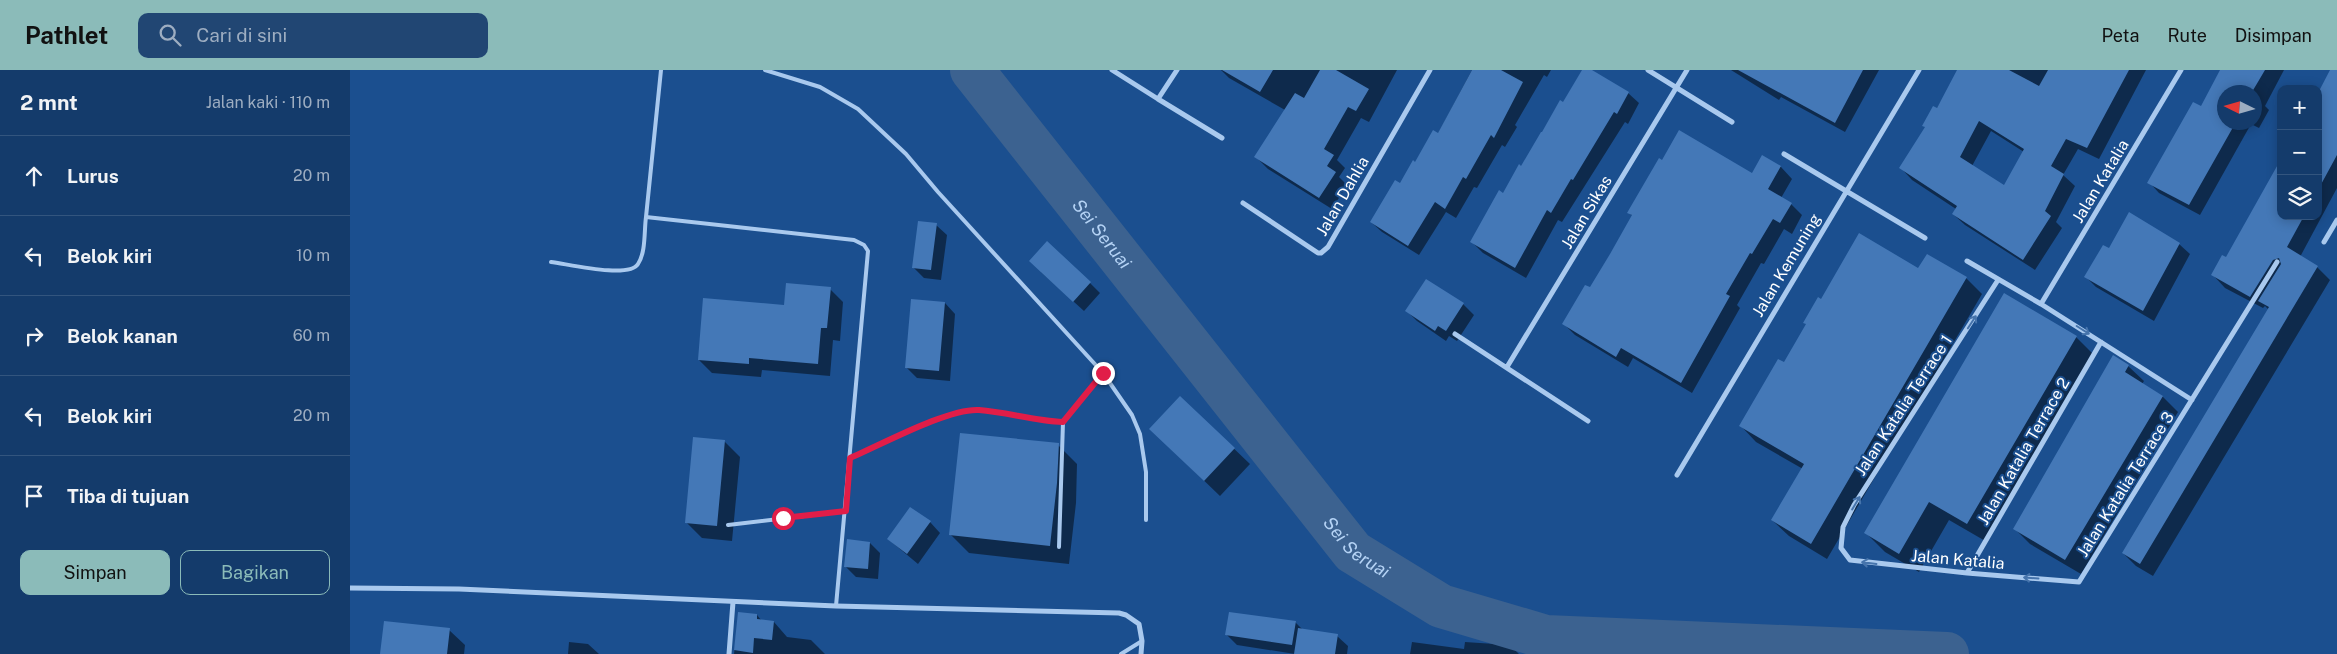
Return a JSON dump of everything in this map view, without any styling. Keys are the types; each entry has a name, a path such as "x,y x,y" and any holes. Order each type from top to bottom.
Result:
{"street":[{"path":"1112,70 1222,138"},
{"path":"1158,99 1177,70"},
{"name":"Jalan Dahlia","path":"1243,203 1318,253 1322,252 1328,247 1430,70"},
{"path":"1648,70 1732,122"},
{"name":"Jalan Sikas","path":"1507,367 1687,70"},
{"name":"Jalan Kemuning","path":"1678,475 1918,70"},
{"name":"Jalan Katalia","path":"2041,304 2181,70"},
{"path":"1784,154 1844,192 1925,238"},
{"path":"2324,242 2337,220"},
{"path":"1967,261 2041,304 2192,400"},
{"name":"Jalan Katalia Terrace 3","path":"2079,582 2277,262"},
{"name":"Jalan Katalia Terrace 1","path":"1841,548 1843,528 1854,505 1998,280"},
{"path":"1455,334 1588,420"},
{"name":"Jalan Katalia Terrace 2","path":"1967,573 2101,342"},
{"name":"Jalan Katalia","path":"1841,548 1850,560 1864,563 2079,582"},
{"path":"350,588 459,589 836,606 1119,613 1126,615 1139,624 1142,641 1141,654"},
{"path":"729,654 733,602"}],"lane":[{"path":"550,262 620,271 632,270 642,258 661,70"},
{"path":"765,70 820,87 858,109 906,154 938,192 1103,373 1132,415 1140,434 1146,472 1146,520"},
{"path":"646,217 854,240 864,245 868,251 836,606"},
{"path":"1060,547 1063,422 1103,373"},
{"path":"850,458 947,414 978,410 1063,422"},
{"path":"728,525 846,511"},
{"path":"1121,654 1142,641"}],"building":[{"path":"1222,70 1273,70 1260,92"},
{"path":"1320,70 1336,70 1369,89 1356,111 1348,107 1324,149 1334,155 1327,166 1336,172 1319,198 1254,157 1295,93 1304,98"},
{"path":"1472,70 1501,70 1523,82 1494,138 1491,135 1466,179 1463,177 1445,209 1435,202 1408,246 1370,222 1395,180 1400,183 1413,160 1415,162 1433,130 1438,133"},
{"path":"1582,70 1592,70 1629,92 1617,114 1614,112 1551,213 1547,210 1515,268 1470,242 1499,190 1503,193 1519,164 1521,166 1560,100 1563,102"},
{"path":"1738,70 1863,70 1835,123"},
{"path":"1957,70 2009,70 2039,86 2048,70 2129,70 2087,148 2066,139 2051,166 2064,174 2045,211 2051,216 2023,260 1952,214 1957,206 1899,168 1925,127 1922,126 1933,106 1937,108","holes":["1979,121 2024,149 2004,185 1960,157"]},
{"path":"2220,70 2265,70 2256,85 2217,85 2217,130 2231,130 2189,205 2147,183 2193,102 2201,106"},
{"path":"2330,70 2337,70 2337,155 2322,183 2322,130 2322,85"},
{"path":"1679,130 1752,173 1762,155 1781,166 1768,189 1792,203 1780,223 1773,219 1752,254 1750,253 1726,294 1730,296 1681,383 1621,348 1616,357 1562,324 1585,285 1590,287 1610,254 1632,215 1627,213 1659,158 1662,160"},
{"path":"2277,166 2277,220 2302,220 2287,247 2318,266 2140,564 2122,553 2269,307 2258,301 2281,264 2279,258 2273,260 2250,297 2211,275 2222,255 2226,257"},
{"path":"2129,212 2180,243 2143,311 2084,277 2103,245 2109,248"},
{"path":"918,221 937,223 931,270 912,268"},
{"path":"1859,233 1918,268 1927,254 1967,277 1811,544 1771,520 1804,464 1739,426 1778,359 1784,362 1806,324 1803,323 1818,297 1821,299"},
{"path":"1047,241 1091,282 1073,302 1029,261"},
{"path":"1426,279 1464,303 1446,331 1438,326 1435,331 1405,311"},
{"path":"786,283 831,287 827,328 821,328 818,364 749,358 749,364 698,360 703,298 784,305"},
{"path":"2004,293 2077,336 1967,524 1929,502 1899,554 1864,533"},
{"path":"911,299 945,302 939,371 905,368"},
{"path":"2113,355 2129,365 2125,372 2163,396 2065,560 2013,529"},
{"path":"1180,396 1235,448 1204,481 1149,429"},
{"path":"960,433 1059,443 1050,546 949,535"},
{"path":"693,437 725,440 717,526 685,523"},
{"path":"910,507 931,521 907,554 887,539"},
{"path":"847,539 870,542 868,569 844,567"},
{"path":"738,612 757,614 757,619 774,621 772,640 754,638 753,653 734,650"},
{"path":"1229,612 1296,621 1292,645 1225,635"},
{"path":"384,621 450,628 447,654 380,654"},
{"path":"1298,628 1338,634 1335,654 1294,654"}],"waterway":[{"name":"Sei Seruai","path":"972,70 1353,552 1441,606 1546,637 1947,654"}],"route":[{"path":"783,518 846,511 850,458 947,414 978,410 1063,422 1103,373"}]}
